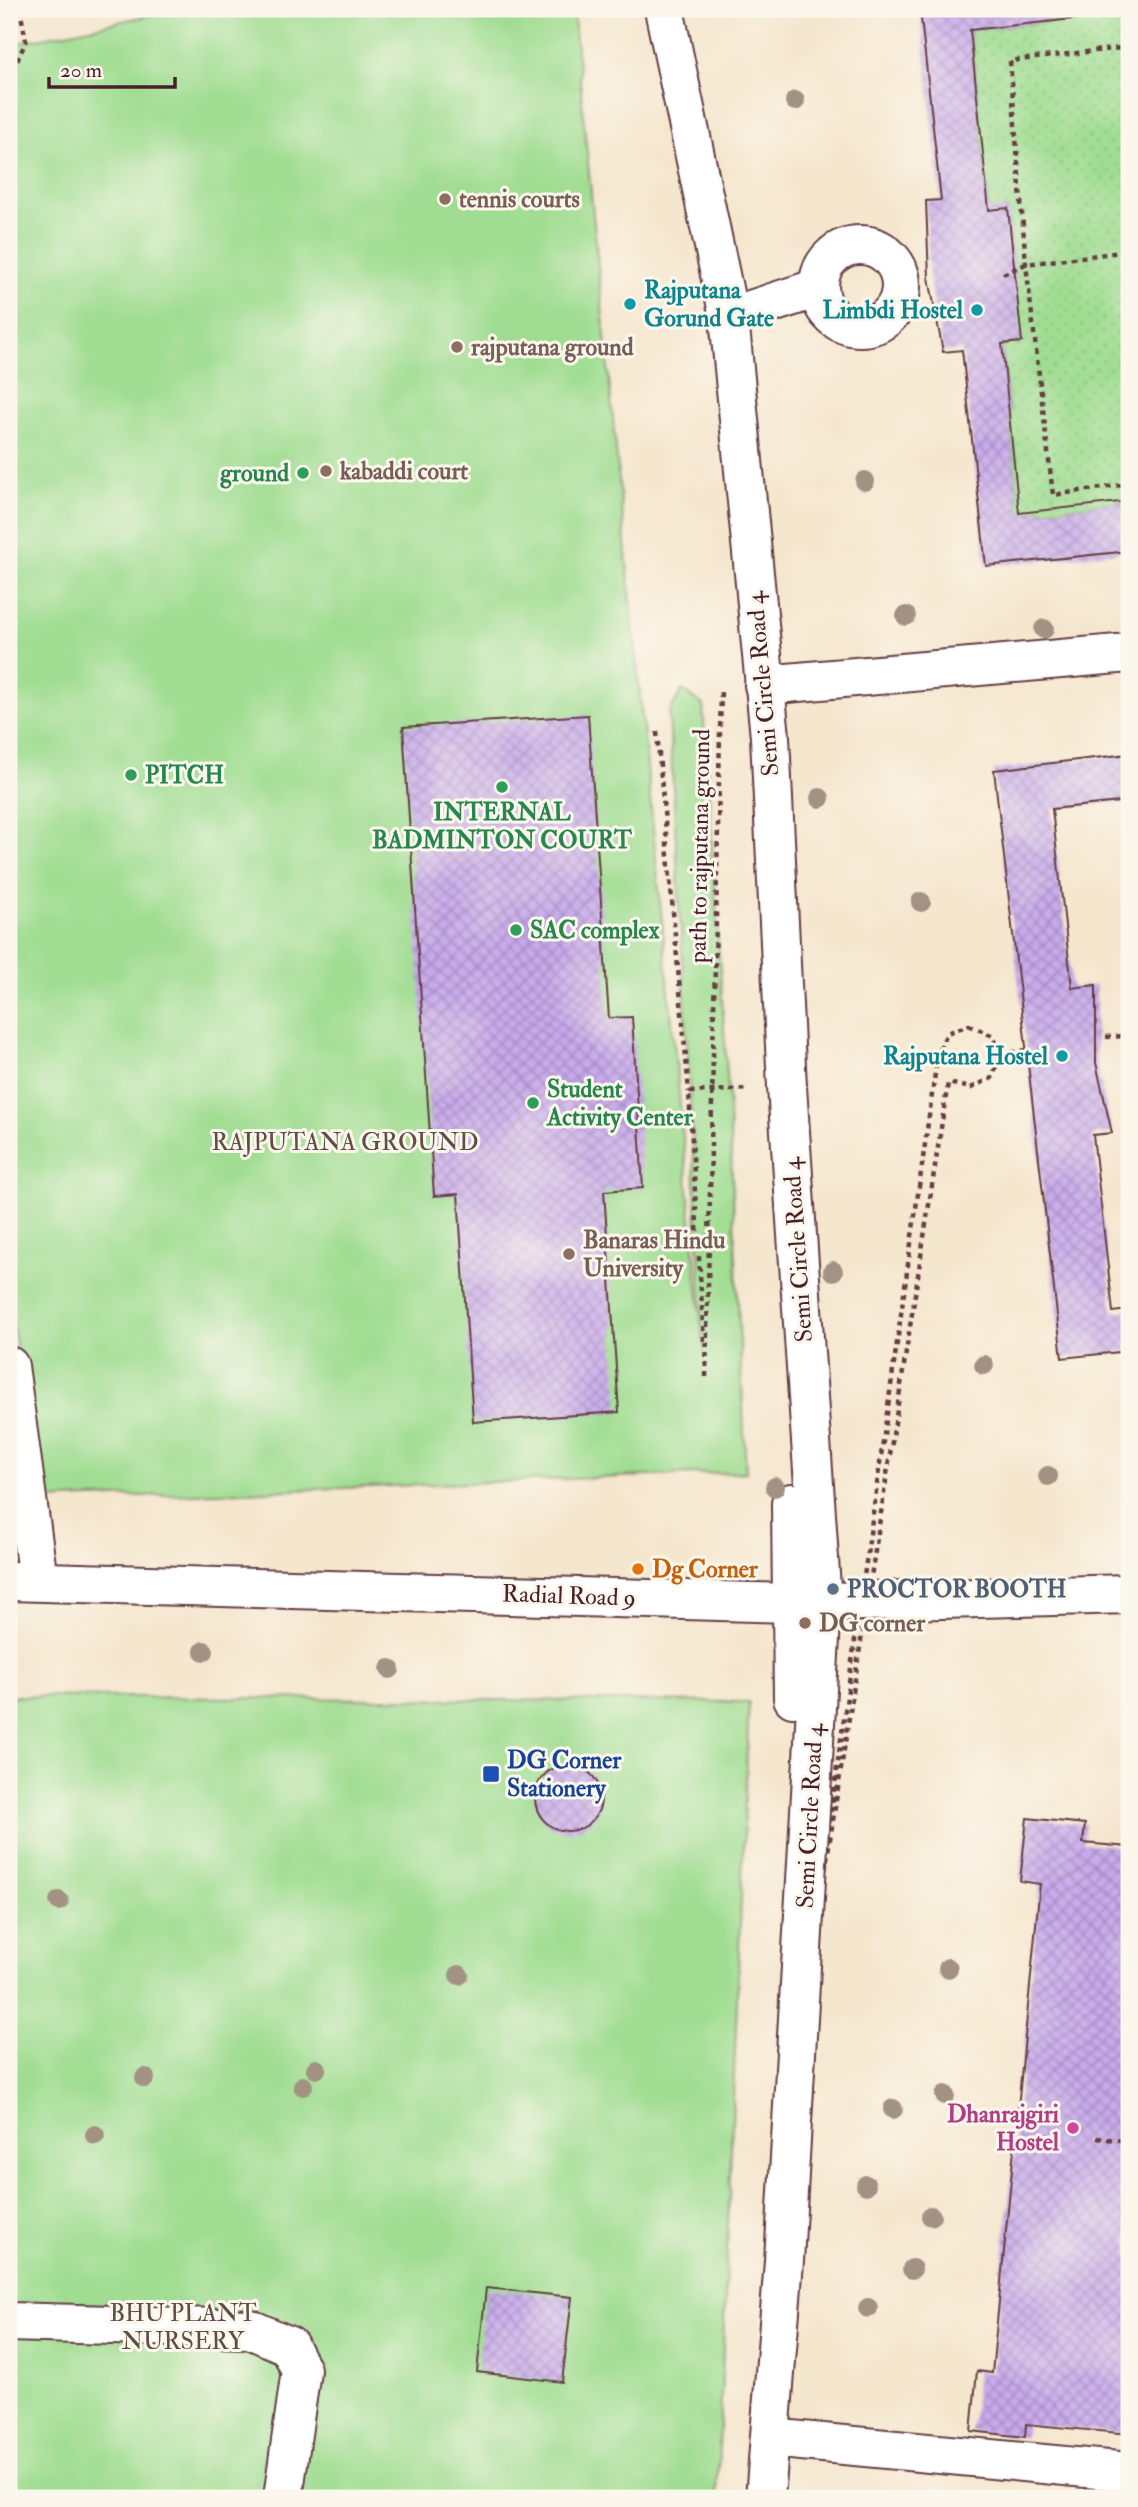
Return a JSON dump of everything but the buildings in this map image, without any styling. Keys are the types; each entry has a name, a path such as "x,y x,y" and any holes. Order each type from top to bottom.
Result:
{"street":[{"name":"Semi Circle Road 4","path":"664,9 729,317 770,737 787,1087 807,1603 797,2050 784,2262 765,2498"},
{"path":"865,245 883,251 915,279 900,297 893,311 880,322 864,326 848,325 833,317 823,304 818,288 821,270 832,255 847,246 865,245"},
{"path":"729,317 818,288"},
{"path":"764,685 1129,653"},
{"path":"9,1366 23,1580"},
{"name":"Radial Road 9","path":"23,1580 807,1603 1129,1594"},
{"path":"9,2322 250,2329 289,2346 301,2370 283,2498"},
{"path":"770,2438 1129,2472"}],"path":[{"path":"9,79 26,41 20,9"},
{"path":"1129,47 1010,61 1026,264 1053,495 1129,484"},
{"path":"1003,274 1026,264 1129,251"},
{"name":"path to rajputana ground","path":"689,1092 706,1377 721,679"},
{"path":"657,732 689,1092 787,1087"},
{"path":"797,2050 863,1602 938,1052 947,1033 969,1025 993,1036 1001,1054 992,1077 971,1088 948,1083 863,1602"},
{"path":"1106,1037 1129,1036"},
{"path":"1001,1054 1027,1050"},
{"path":"1097,2138 1129,2141"}],"green space":[{"name":"RAJPUTANA GROUND","path":"180,9 573,9 704,1352 669,713 682,690 703,705 728,1090 746,1472 40,1500 9,1300 9,45"},
{"path":"1129,13 1129,501 1019,513 1002,344 1022,342 989,210 970,30"},
{"name":"BHU PLANT NURSERY","path":"9,1696 749,1702 717,2498 9,2498"}],"place":[{"name":"tennis courts","path":"445,199"},
{"name":"Rajputana Gorund Gate","path":"630,304"},
{"name":"Limbdi Hostel","path":"977,310"},
{"name":"rajputana ground","path":"457,347"},
{"name":"kabaddi court","path":"326,471"},
{"name":"ground","path":"303,473"},
{"name":"PITCH","path":"131,775"},
{"name":"INTERNAL BADMINTON COURT","path":"502,787"},
{"name":"SAC complex","path":"516,930"},
{"name":"Rajputana Hostel","path":"1062,1056"},
{"name":"Student Activity Center","path":"533,1103"},
{"name":"Banaras Hindu University","path":"569,1254"},
{"name":"Dg Corner","path":"638,1569"},
{"name":"PROCTOR BOOTH","path":"833,1589"},
{"name":"DG corner","path":"805,1623"},
{"name":"DG Corner Stationery","path":"491,1774"},
{"name":"Dhanrajgiri Hostel","path":"1073,2128"}]}
